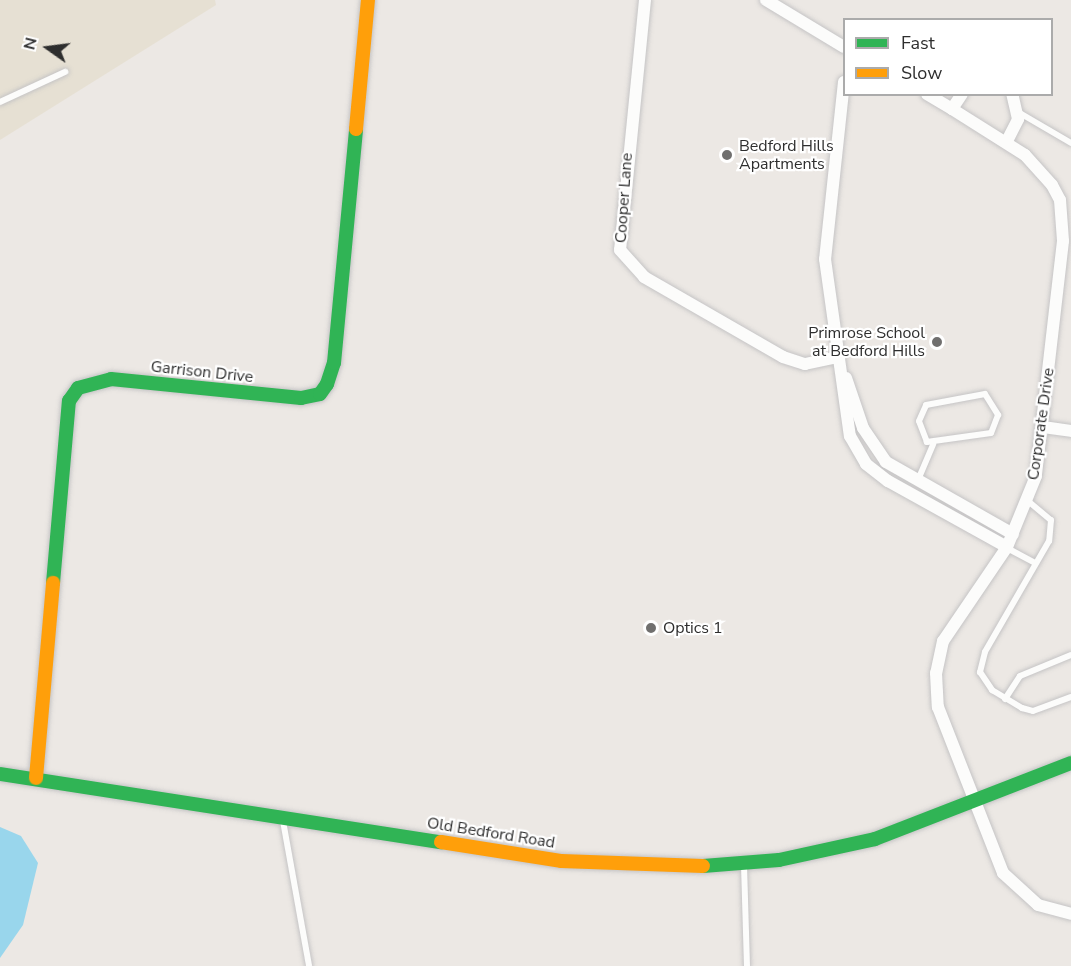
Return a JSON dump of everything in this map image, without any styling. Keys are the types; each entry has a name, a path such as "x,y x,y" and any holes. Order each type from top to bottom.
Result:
{"street":[{"name":"Garrison Drive","path":"36,778 69,401 78,388 111,379 301,398 320,394 327,384 334,363 368,0"},
{"name":"Cooper Lane","path":"645,0 620,250 644,277 783,357 805,364 839,357"},
{"path":"766,0 843,46"},
{"path":"843,91 825,259 846,421 866,464 910,497 1007,548"},
{"path":"930,96 952,109 961,96"},
{"path":"1007,141 1018,112 1013,96"},
{"name":"Corporate Drive","path":"952,109 1007,141 1040,169 1065,199 1043,427 1028,501 1007,548 949,627 936,673 946,737 973,805"},
{"path":"839,357 870,442 886,462 916,484 1013,534"},
{"path":"1043,427 1071,431"},
{"name":"Old Bedford Road","path":"0,774 282,815 582,864 744,864 875,839 973,805 1071,763"},
{"path":"973,805 1012,886 1038,905 1071,914"}],"lane":[{"path":"0,102 65,72"},
{"path":"1018,112 1071,143"},
{"path":"985,394 995,402 998,415 991,433 933,444 927,442 919,422 926,405 985,394"},
{"path":"916,484 933,444"},
{"path":"1028,501 1047,513 1052,528 980,662 985,683 1005,699 1033,711 1071,697"},
{"path":"1007,548 1033,562"},
{"path":"1005,699 1020,676 1071,655"},
{"path":"282,815 309,966"},
{"path":"744,864 747,966"}],"shaded area":[{"path":"0,0 215,0 216,5 0,140"}],"water":[{"path":"0,827 21,836 38,863 23,925 0,958"}],"traffic: fast":[{"path":"53,583 69,401 78,388 111,379 301,398 320,394 327,384 334,363 356,129"},
{"path":"703,866 779,860 875,839 1071,763"},
{"path":"0,774 441,842"}],"traffic: slow":[{"path":"356,129 368,0"},
{"path":"36,778 53,583"},
{"path":"441,842 561,861 703,866"}],"place":[{"name":"Bedford Hills Apartments","path":"727,155"},
{"name":"Primrose School at Bedford Hills","path":"937,342"},
{"name":"Optics 1","path":"651,628"}]}
